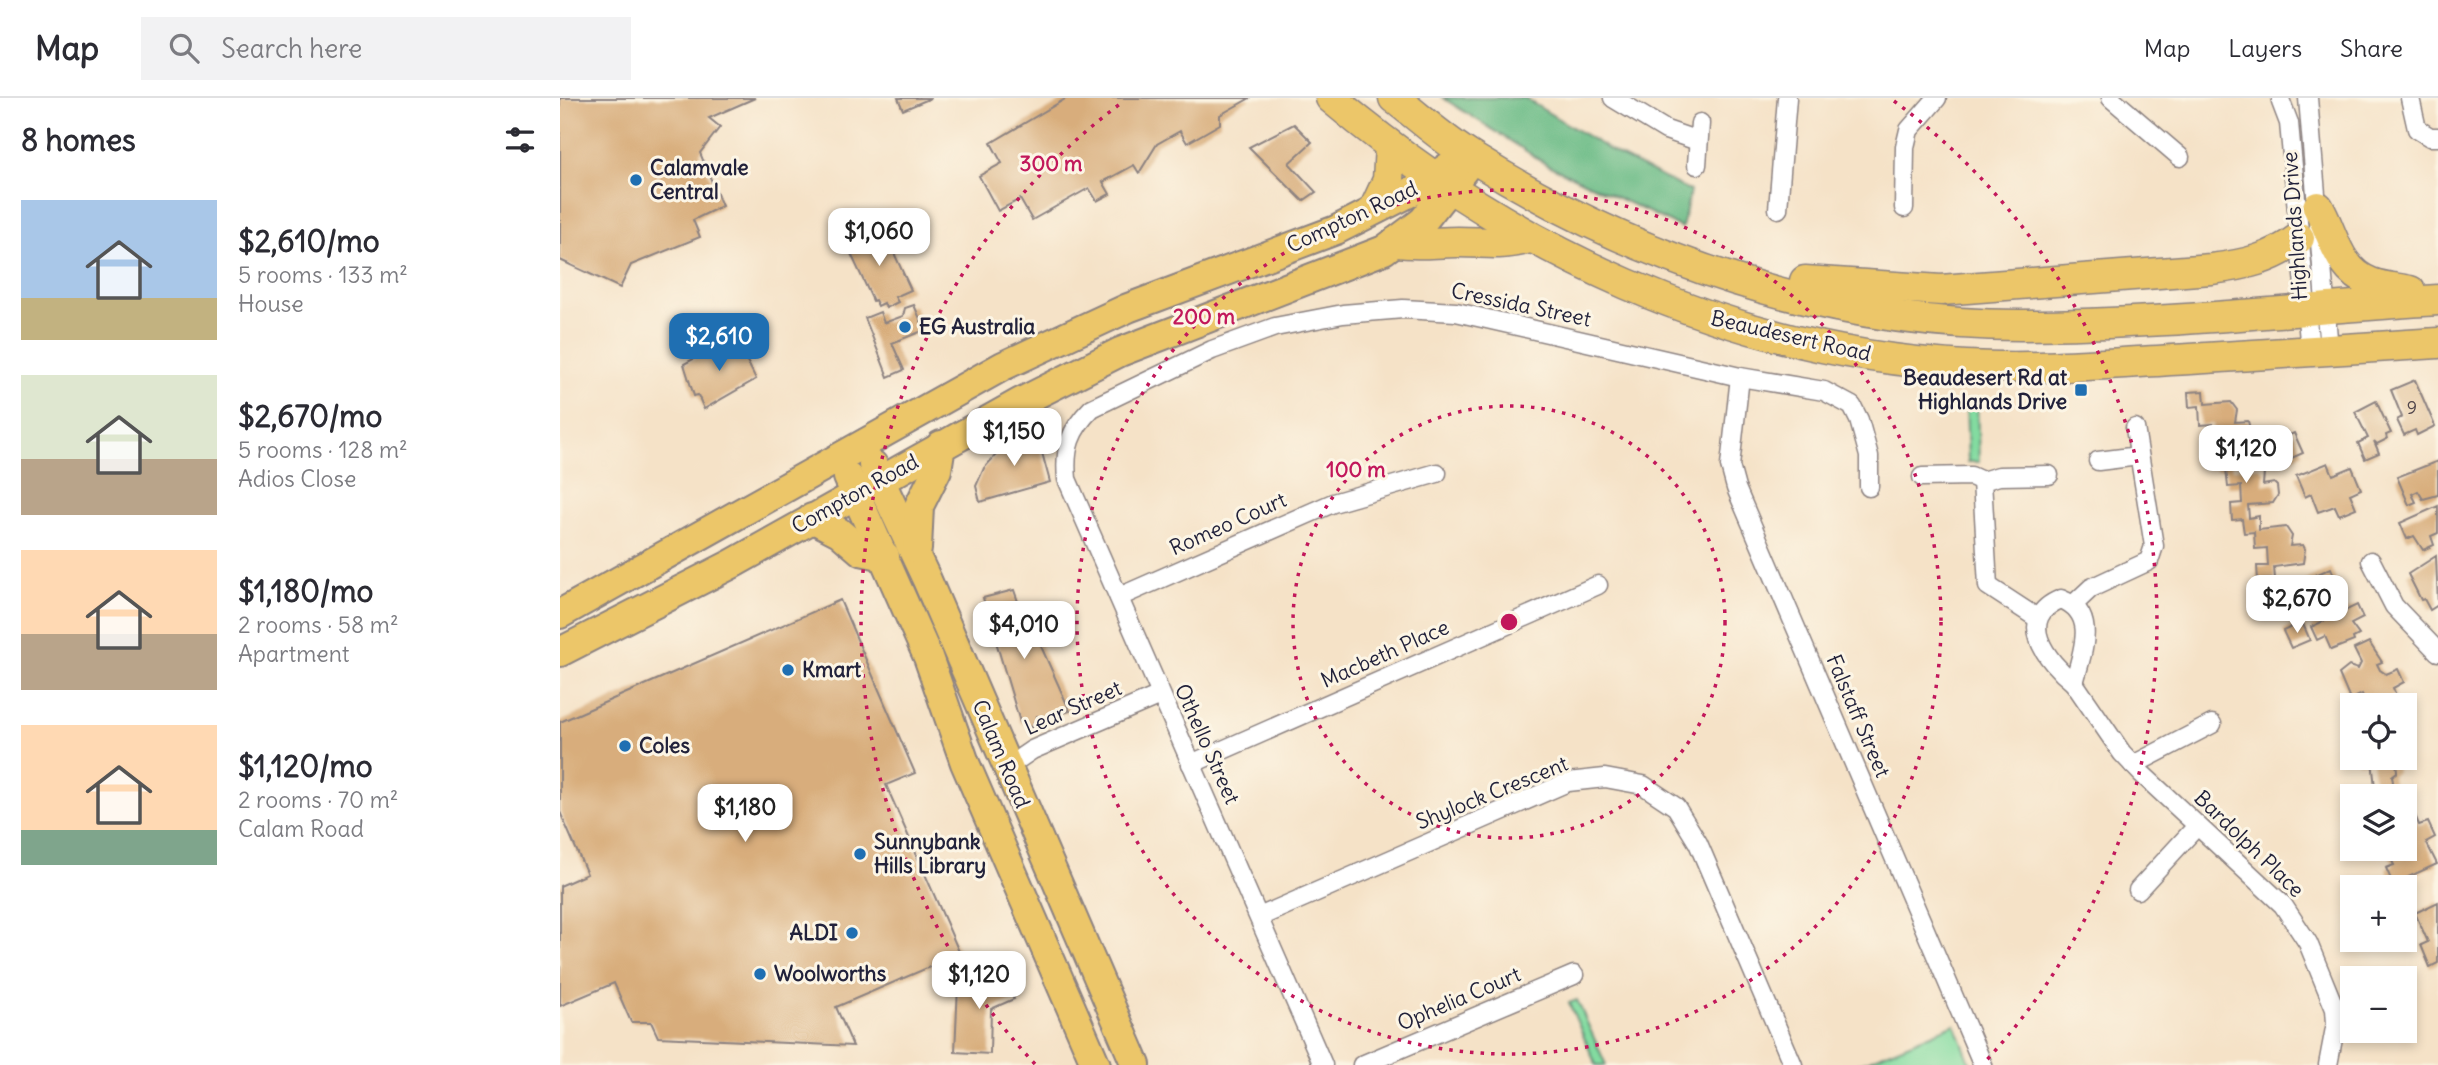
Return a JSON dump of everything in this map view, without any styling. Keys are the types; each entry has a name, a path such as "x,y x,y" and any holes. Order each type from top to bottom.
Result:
{"highway":[{"name":"Beaudesert Road","path":"1331,98 1390,146 1442,183 1530,238 1600,274 1696,313 1754,331 1862,354 1965,366 2018,368 2438,343"},
{"name":"Beaudesert Road","path":"1394,98 1470,156 1605,229 1719,275 1775,292 1876,312 1984,324 2066,324 2438,300"},
{"path":"1375,208 1388,180 1390,146"},
{"path":"2318,207 2341,258 2357,276 2381,286 2438,300"},
{"path":"1396,242 1419,246 1455,242 1502,245 1530,238"},
{"path":"1719,275 1753,270 1839,285 1941,290 2236,266 2270,257 2300,238"}],"main road":[{"name":"Compton Road","path":"560,652 732,564 942,445 1138,344 1372,256 1423,221 1442,183 1470,156"},
{"name":"Compton Road","path":"560,614 1003,366 1070,333 1164,294 1314,239 1375,208 1442,183"},
{"name":"Calam Road","path":"863,445 916,556 1133,1058"},
{"path":"916,556 919,506 937,470 942,445"},
{"name":"Calam Road","path":"839,458 928,657 965,763 1097,1065"},
{"path":"812,518 839,532 861,551 885,556"},
{"path":"1007,767 995,782 1025,858 1021,892"}],"street":[{"path":"1613,98 1666,130 1699,132 1697,165"},
{"path":"1778,209 1787,98"},
{"path":"1903,208 1905,146 1909,131 1937,98"},
{"path":"2111,98 2180,158"},
{"path":"2277,100 2299,98"},
{"name":"Highlands Drive","path":"2308,98 2318,207 2316,309 2319,351"},
{"path":"2410,98 2417,129 2438,137"},
{"name":"Highlands Drive","path":"2277,100 2289,123 2300,238 2316,309"},
{"name":"Cressida Street","path":"1069,437 1092,408 1212,350 1275,327 1343,314 1404,309 1455,312 1740,377 1824,391 1852,406 1859,420 1869,456 1869,487"},
{"name":"Falstaff Street","path":"1740,377 1730,466 1736,488 1983,1065"},
{"path":"2074,604 2091,588 2149,561 2154,545 2135,428"},
{"name":"Othello Street","path":"1069,437 1065,456 1067,479 1323,1065"},
{"path":"2098,461 2139,456"},
{"name":"Romeo Court","path":"1119,597 1333,503 1437,473"},
{"path":"1922,477 1971,476 1982,481 1999,476 2049,475"},
{"path":"1982,481 1988,586 2037,618 2049,604 2062,598 2074,604 2085,624 2084,642 2074,682"},
{"path":"2371,561 2394,606 2438,652"},
{"name":"Macbeth Place","path":"1191,764 1598,585"},
{"name":"Bardolph Place","path":"2037,618 2039,638 2047,653 2059,671 2074,682 2133,765 2283,905 2308,943 2334,1009 2336,1023 2328,1065"},
{"path":"2438,663 2438,670"},
{"name":"Lear Street","path":"1007,767 1032,750 1160,695"},
{"path":"2133,765 2212,724"},
{"name":"Shylock Crescent","path":"1259,918 1568,782 1605,778 1643,785 1676,807 1698,843 1793,1065"},
{"path":"2138,890 2197,826"},
{"name":"Ophelia Court","path":"1362,1065 1574,975"},
{"path":"1097,1065 1133,1058"}],"green space":[{"path":"1443,98 1524,98 1620,156 1690,191 1682,228 1548,165"},
{"path":"1966,400 1977,400 1979,462 1968,462"},
{"path":"1577,1000 1606,1065 1596,1065 1569,1003"},
{"path":"1955,1024 1971,1065 1857,1065"}],"building":[{"name":"Calamvale Central","path":"560,98 755,98 709,118 720,127 700,153 722,206 693,220 700,237 631,265 620,288 560,260"},
{"path":"898,98 931,98 903,110"},
{"path":"1067,98 1250,98 1220,115 1220,124 1187,143 1180,131 1157,144 1139,173 1134,165 1103,182 1110,194 1097,201 1089,188 1032,220 1020,199 998,211 979,176 1002,163 991,143"},
{"path":"1294,124 1312,142 1289,163 1316,192 1303,201 1249,147"},
{"path":"883,229 911,290 895,297 898,302 886,308 884,303 878,306 875,300 873,301 847,245"},
{"path":"914,305 925,330 892,343 904,370 888,377 865,318 880,312 884,323 903,316 905,308"},
{"path":"732,338 734,343 737,341 756,379 704,409 698,395 694,396 684,364"},
{"path":"2415,380 2435,426 2417,435 2415,430 2404,435 2397,420 2402,417 2391,390"},
{"path":"2204,391 2205,404 2231,402 2237,410 2235,422 2248,421 2246,440 2219,442 2220,454 2231,453 2232,468 2260,467 2264,472 2263,485 2274,483 2277,486 2278,495 2273,503 2248,505 2249,518 2259,516 2259,530 2286,527 2292,536 2290,546 2303,545 2305,549 2303,563 2274,567 2275,579 2258,580 2257,566 2268,566 2267,548 2255,549 2254,532 2244,533 2242,519 2232,520 2231,504 2242,503 2241,486 2228,487 2226,469 2216,470 2215,454 2205,455 2204,441 2214,441 2213,424 2200,425 2199,406 2189,407 2188,392"},
{"path":"2376,401 2391,433 2386,435 2387,439 2377,444 2374,441 2379,453 2365,459 2358,443 2368,438 2355,412"},
{"path":"1035,427 1050,482 980,502 976,486 984,468 1005,445"},
{"path":"2294,433 2303,453 2285,461 2276,441"},
{"path":"2438,461 2438,495 2423,499 2418,491 2412,494 2416,502 2409,505 2397,477"},
{"path":"2328,463 2333,475 2352,467 2361,489 2350,494 2356,508 2339,515 2335,506 2318,512 2311,494 2305,497 2296,476"},
{"path":"2438,506 2438,533 2431,536 2434,545 2423,550 2414,536 2407,539 2400,523"},
{"path":"2436,556 2438,605 2430,610 2424,599 2421,600 2408,574"},
{"path":"2331,568 2337,583 2328,587 2338,604 2302,620 2284,589"},
{"path":"1014,590 1026,625 1031,624 1070,711 1049,718 1037,716 1032,728 1020,722 983,598"},
{"path":"840,600 915,773 886,785 960,954 836,1007 853,1046 658,1037 651,1022 631,1022 614,983 560,1006 560,886 587,874 560,812 560,722"},
{"path":"2357,605 2363,618 2351,624 2359,635 2353,638 2354,641 2331,650 2325,636 2317,640 2311,627"},
{"path":"2302,622 2310,640 2291,648 2283,631"},
{"path":"2369,642 2382,662 2377,664 2380,670 2386,674 2398,669 2404,682 2393,688 2395,693 2347,693 2339,674 2349,666 2358,669 2361,663 2354,649"},
{"path":"2373,770 2397,770 2392,776 2392,784 2375,784"},
{"path":"2417,820 2419,825 2428,822 2435,837 2426,842 2437,864 2413,875 2389,875 2386,868 2394,865 2392,861 2417,861"},
{"path":"2438,902 2438,963 2430,967 2421,945 2428,942 2417,912"},
{"path":"1001,968 1014,999 991,1009 990,1054 955,1052 958,986"}],"place":[{"name":"Calamvale Central","path":"636,180"},
{"name":"EG Australia","path":"905,327"},
{"name":"Beaudesert Rd at Highlands Drive","path":"2081,390"},
{"name":"Kmart","path":"788,670"},
{"name":"Coles","path":"625,746"},
{"name":"Sunnybank Hills Library","path":"860,854"},
{"name":"ALDI","path":"852,933"},
{"name":"Woolworths","path":"760,974"}]}
